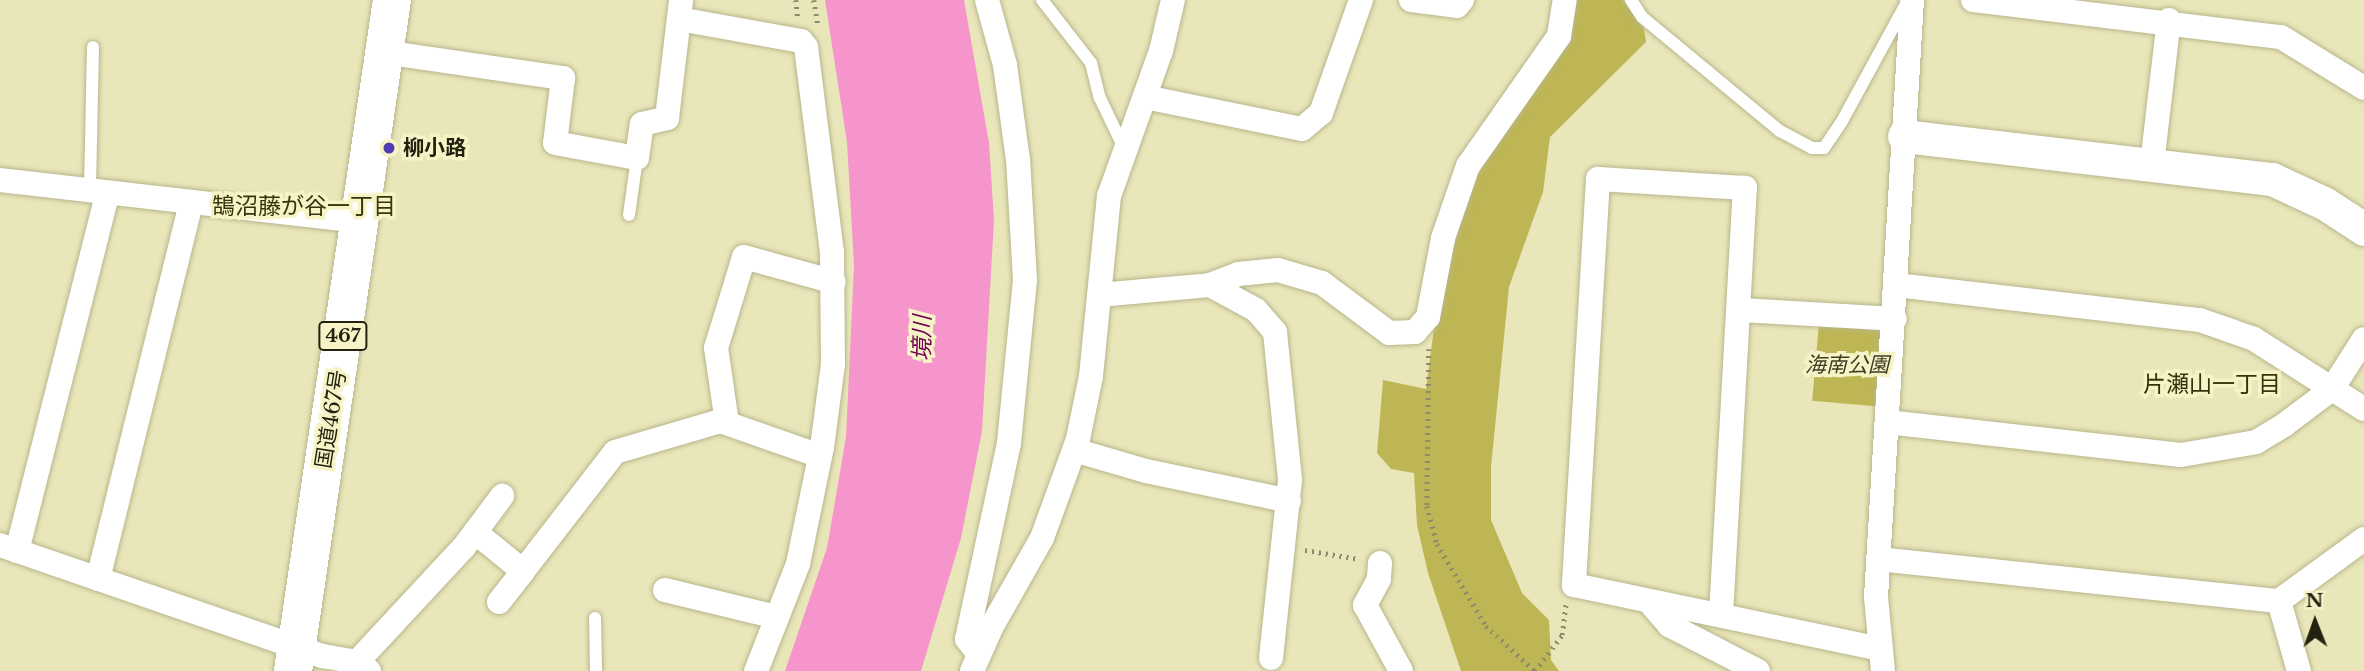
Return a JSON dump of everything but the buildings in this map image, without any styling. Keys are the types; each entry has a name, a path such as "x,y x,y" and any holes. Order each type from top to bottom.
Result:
{"highway":[{"name":"国道467号","path":"295,659 392,0"}],"street":[{"path":"975,662 967,639 1009,443 1025,280 1007,78 987,0"},
{"path":"975,662 1042,538 1074,450 1091,376 1109,197 1124,149 1145,97 1173,0"},
{"path":"1145,97 1302,129 1321,113 1361,0"},
{"path":"1411,0 1457,6 1462,0"},
{"path":"1099,295 1210,285 1259,270 1300,275 1322,283 1389,333 1415,332 1428,317 1456,192 1484,138 1559,36 1565,0"},
{"path":"1721,615 1741,310 1745,188 1598,179 1574,585 1651,604 1721,615 1882,660 1878,559 1895,319 1910,0"},
{"path":"1973,0 2169,20 2281,37 2364,88"},
{"path":"384,52 563,78 555,144 638,158 642,124 667,118 680,9 801,41 806,47 834,282 833,364 820,456 798,564 755,671"},
{"path":"2152,164 2169,20"},
{"path":"1904,136 2272,179 2324,203 2364,229"},
{"path":"0,180 359,221"},
{"path":"99,191 8,548 98,579 295,659 363,666 502,496"},
{"path":"98,579 191,202"},
{"path":"727,423 716,348 744,257 834,282"},
{"path":"1210,285 1256,310 1275,332 1289,459 1289,502 1286,547 1271,658"},
{"path":"1896,285 2200,320 2254,339 2364,409"},
{"path":"1741,310 1895,319"},
{"path":"1887,422 2181,455 2256,442 2332,389 2364,339"},
{"path":"499,602 615,452 720,421 820,456"},
{"path":"1074,450 1146,471 1289,502"},
{"path":"475,532 523,570"},
{"path":"1878,559 2278,601 2364,539"},
{"path":"1380,563 1379,579 1365,605 1401,671"},
{"path":"666,590 777,617"},
{"path":"2278,601 2299,671"},
{"path":"1651,604 1669,625 1758,671"}],"lane":[{"path":"1042,0 1091,63 1100,98 1124,149"},
{"path":"1631,0 1642,17 1780,131 1812,148 1824,148 1841,123 1910,0"},
{"path":"93,47 99,191"},
{"path":"629,215 638,158"},
{"path":"596,618 596,671"}],"path":[{"path":"1415,332 1429,346 1427,506 1437,544 1486,626 1535,671 1562,635 1566,606"},
{"path":"1286,547 1346,556"}],"green space":[{"path":"1570,0 1623,0 1644,29 1646,42 1550,137 1543,192 1509,287 1491,467 1491,520 1522,593 1549,620 1551,660 1559,671 1461,671 1428,573 1417,525 1414,473 1391,469 1377,453 1383,380 1426,389 1449,213"},
{"name":"海南公園","path":"1819,323 1882,328 1875,406 1812,401"}],"water":[{"name":"境川","path":"825,0 964,0 989,143 994,220 982,431 961,538 921,671 785,671 827,548 846,437 854,265 847,142"}],"place":[{"name":"柳小路","path":"389,148"}],"district":[{"name":"鵠沼藤が谷一丁目","path":"304,206"},
{"name":"片瀬山一丁目","path":"2212,384"}]}
